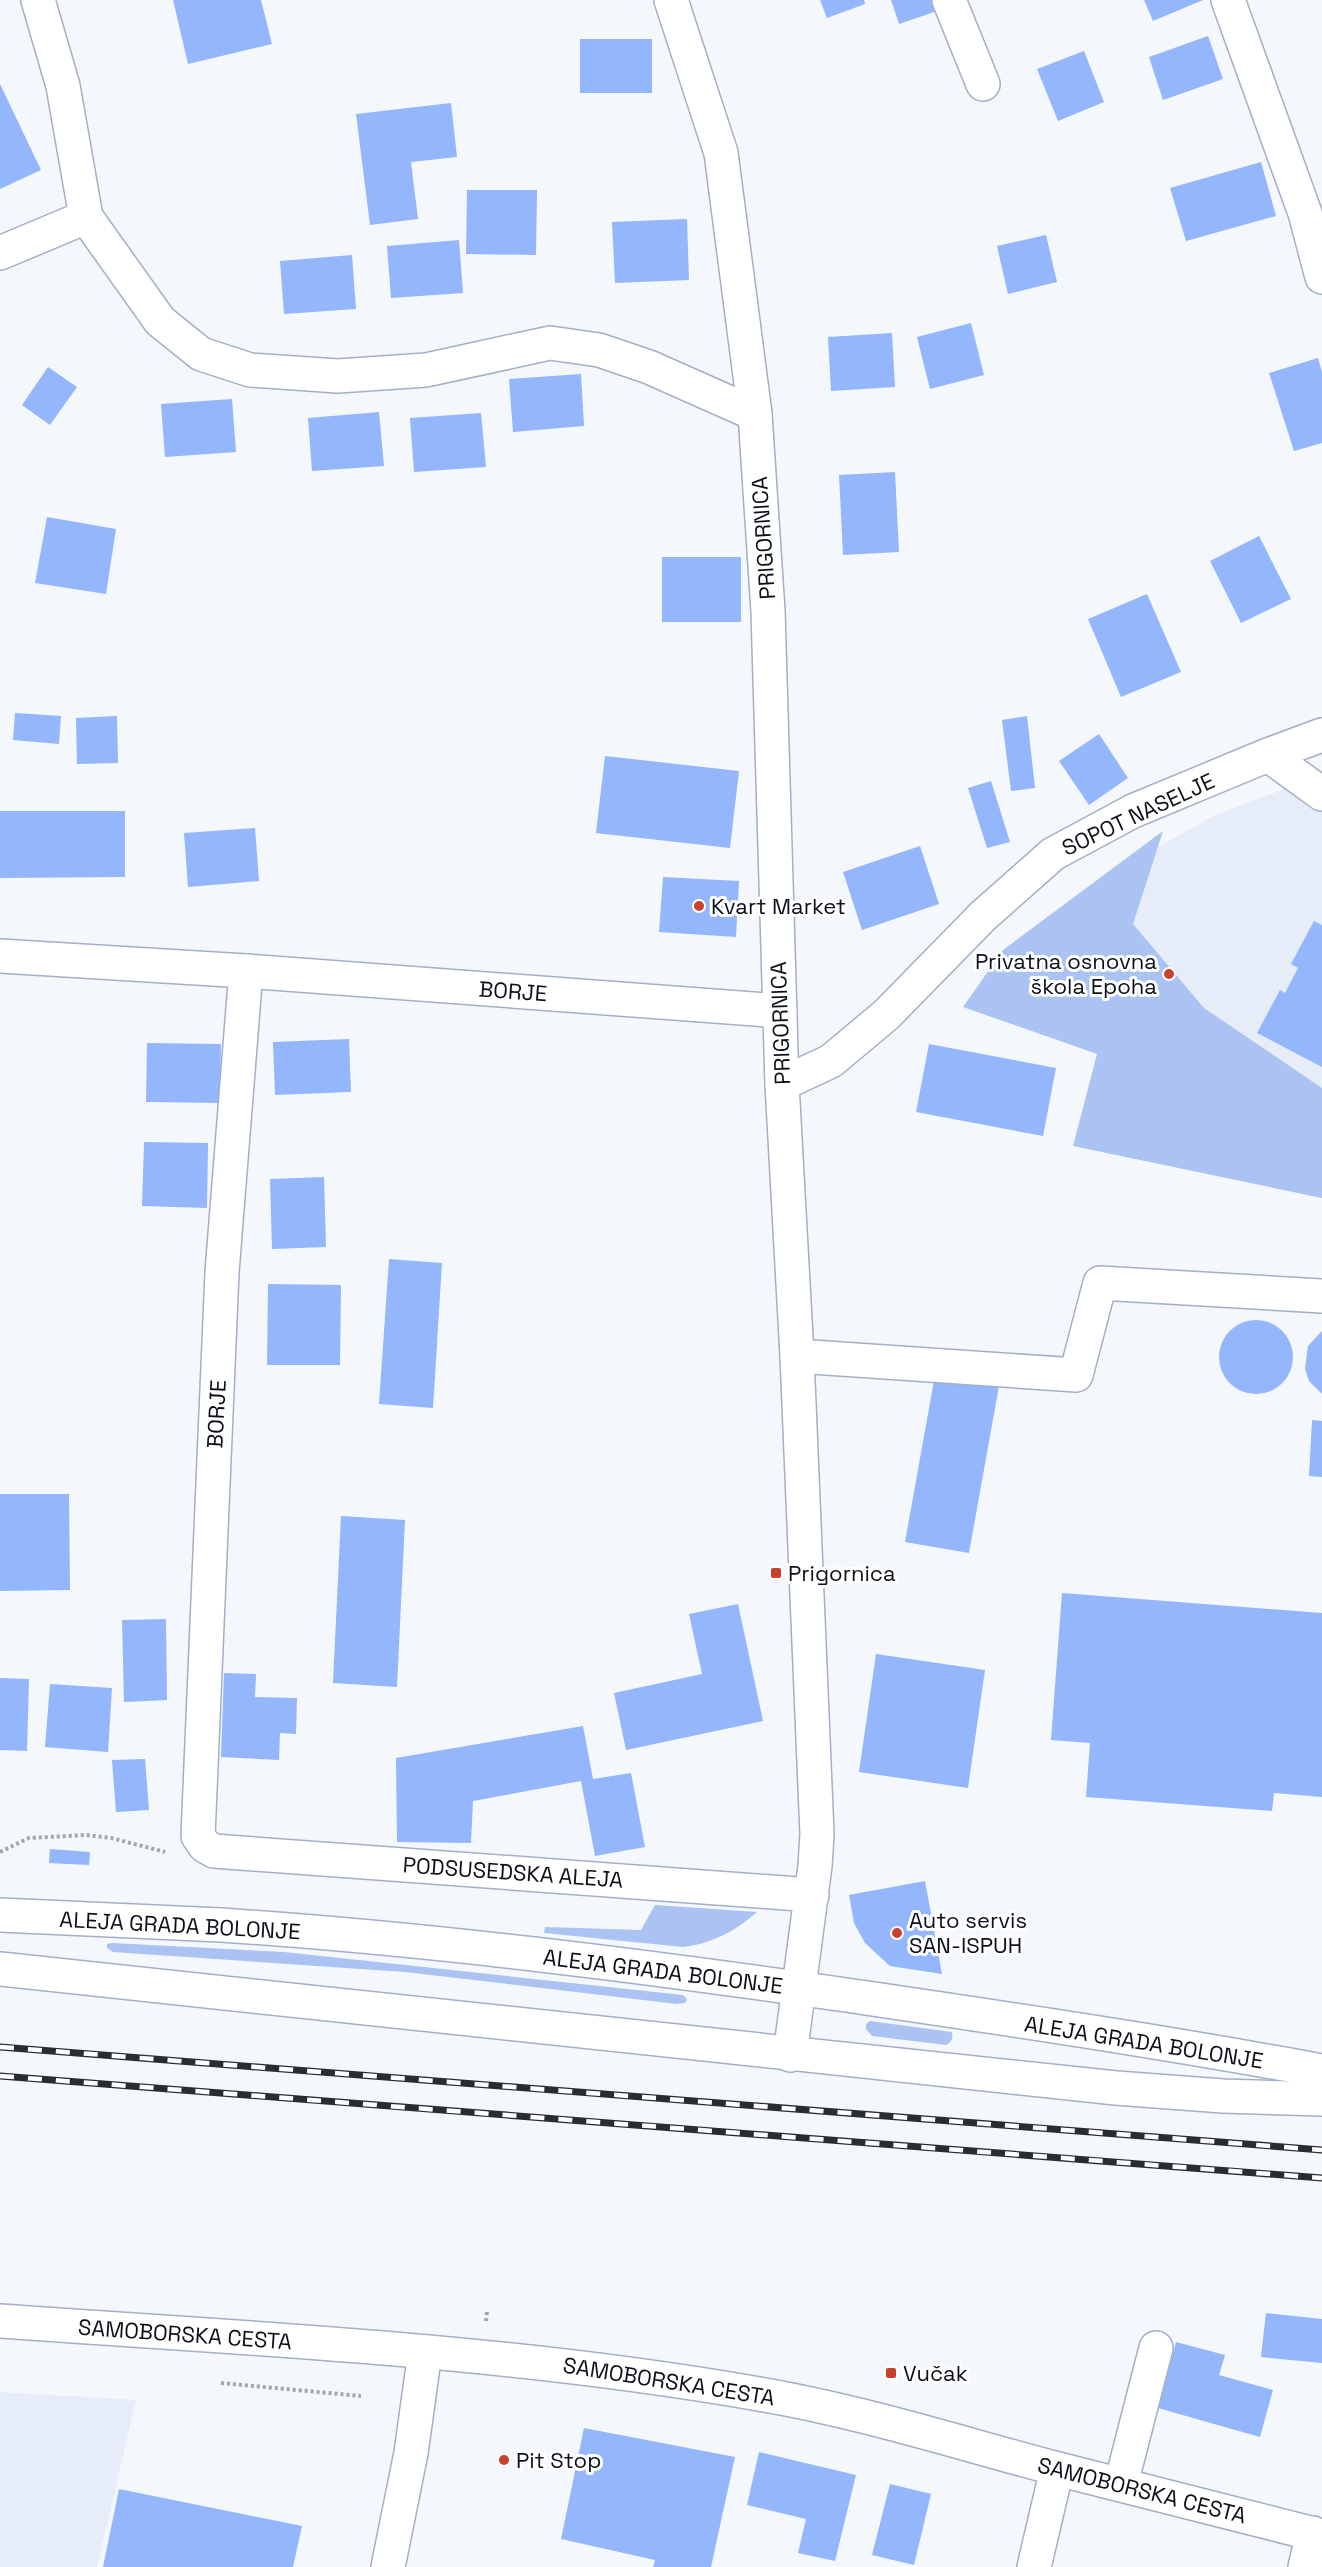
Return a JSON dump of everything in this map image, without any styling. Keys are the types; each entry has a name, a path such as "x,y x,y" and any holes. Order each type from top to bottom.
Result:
{"street":[{"path":"38,0 63,86 86,217 160,321 201,354 250,370 338,376 426,370 550,342 599,350 639,363 755,414"},
{"name":"PRIGORNICA","path":"671,0 721,153 755,414 768,611 782,1084 797,1356 817,1834 812,1895 790,2055"},
{"path":"949,0 983,84"},
{"path":"1228,0 1305,213 1322,278"},
{"path":"0,253 86,217"},
{"name":"SOPOT NASELJE","path":"782,1084 831,1061 886,1015 983,916 1053,854 1133,812 1268,755 1322,735"},
{"path":"1268,755 1322,794"},
{"name":"BORJE","path":"0,956 246,971 780,1011"},
{"name":"BORJE","path":"214,1851 205,1846 198,1836 198,1828 222,1272 246,971"},
{"path":"797,1356 1076,1375 1100,1283 1322,1296"},
{"name":"PODSUSEDSKA ALEJA","path":"214,1851 812,1895"},
{"name":"ALEJA GRADA BOLONJE","path":"0,1915 219,1925 405,1941 542,1956 799,1989 1181,2046 1322,2072"},
{"name":"ALEJA GRADA BOLONJE","path":"0,1969 1116,2088 1223,2096 1322,2099"},
{"name":"SAMOBORSKA CESTA","path":"0,2321 425,2352 617,2371 764,2394 893,2423 1057,2469 1317,2535"},
{"path":"1121,2484 1156,2348"},
{"path":"388,2567 411,2453 425,2352"},
{"path":"1034,2567 1057,2469"},
{"path":"1305,2567 1317,2535"}],"path":[{"path":"0,1852 29,1838 86,1835 111,1838 153,1850 174,1853 214,1851"},
{"path":"221,2383 361,2396"}],"shaded area":[{"name":"Privatna osnovna škola Epoha","path":"1322,775 1322,1172 1117,1060 1134,861 1213,816"},
{"path":"1163,831 1133,924 1204,1008 1322,1088 1322,1198 1073,1146 1097,1054 963,1007 1003,950"},
{"path":"655,1905 757,1912 723,1936 683,1947 544,1933 545,1927 641,1930"},
{"path":"107,1944 284,1952 683,1995 687,1999 685,2003 677,2004 405,1972 113,1952 107,1948"},
{"path":"870,2021 952,2032 952,2038 946,2045 872,2036 866,2029 866,2024"},
{"path":"0,2392 136,2400 97,2567 0,2567"}],"building":[{"path":"173,0 261,0 272,44 188,64"},
{"path":"820,0 864,0 865,4 827,18"},
{"path":"891,0 933,0 937,11 899,24"},
{"path":"1144,0 1203,0 1153,21"},
{"path":"1208,36 1223,79 1163,100 1149,57"},
{"path":"580,39 652,39 652,93 580,93"},
{"path":"1084,51 1104,102 1058,121 1037,69"},
{"path":"0,84 41,170 0,189"},
{"path":"451,103 457,157 411,162 418,219 370,225 356,114"},
{"path":"1261,162 1276,216 1186,241 1170,188"},
{"path":"467,190 537,190 536,255 466,254"},
{"path":"687,219 689,280 615,283 612,222"},
{"path":"1046,235 1057,282 1008,294 997,246"},
{"path":"459,240 463,293 391,298 387,246"},
{"path":"352,255 356,309 284,314 280,261"},
{"path":"971,323 984,375 930,389 917,337"},
{"path":"892,333 895,387 831,391 828,337"},
{"path":"1318,358 1322,372 1322,443 1294,451 1269,373"},
{"path":"48,367 77,387 50,425 22,405"},
{"path":"581,374 584,426 513,432 509,379"},
{"path":"232,399 236,452 165,457 161,404"},
{"path":"379,412 384,466 312,471 308,418"},
{"path":"481,413 486,467 414,472 410,418"},
{"path":"895,472 899,552 843,555 839,475"},
{"path":"47,517 116,529 106,594 35,583"},
{"path":"1259,536 1291,599 1241,623 1210,561"},
{"path":"662,557 741,557 741,622 662,622"},
{"path":"1147,594 1181,672 1121,697 1088,619"},
{"path":"15,713 61,716 59,744 13,740"},
{"path":"117,716 118,763 77,764 76,718"},
{"path":"1027,716 1035,788 1011,791 1002,720"},
{"path":"1099,734 1128,778 1089,805 1059,761"},
{"path":"605,756 739,771 730,848 596,833"},
{"path":"991,781 1010,842 987,848 968,788"},
{"path":"0,811 125,811 125,877 0,878"},
{"path":"255,828 259,881 188,887 184,833"},
{"path":"920,846 939,904 862,930 843,872"},
{"name":"Kvart Market","path":"663,877 739,881 736,937 659,932"},
{"path":"1314,921 1322,925 1322,1067 1257,1033 1280,990 1285,993 1298,968 1291,964"},
{"path":"349,1039 351,1092 275,1095 273,1042"},
{"path":"147,1043 221,1044 220,1103 146,1102"},
{"path":"929,1044 1056,1068 1043,1136 916,1112"},
{"path":"144,1142 208,1143 207,1208 142,1206"},
{"path":"324,1177 326,1247 272,1249 270,1179"},
{"path":"389,1259 442,1263 433,1408 379,1404"},
{"path":"268,1284 341,1285 340,1365 267,1365"},
{"path":"1249,1320 1263,1320 1277,1326 1287,1336 1293,1350 1291,1371 1277,1388 1263,1394 1249,1394 1235,1388 1225,1378 1219,1364 1219,1350 1225,1336 1235,1326"},
{"path":"1322,1331 1322,1394 1309,1381 1305,1369 1308,1346"},
{"path":"935,1375 999,1386 969,1553 905,1542"},
{"path":"1312,1420 1322,1421 1322,1477 1309,1476"},
{"path":"0,1494 69,1494 70,1590 0,1591"},
{"path":"341,1516 405,1520 397,1687 333,1683"},
{"path":"1062,1593 1322,1613 1322,1797 1274,1793 1272,1811 1086,1797 1090,1743 1051,1740"},
{"path":"738,1604 763,1721 626,1750 614,1693 702,1674 689,1614"},
{"path":"166,1619 167,1700 124,1702 122,1620"},
{"path":"876,1654 985,1670 968,1788 859,1772"},
{"path":"224,1673 256,1674 255,1697 297,1698 296,1734 280,1733 279,1760 221,1757"},
{"path":"0,1678 29,1679 27,1751 0,1750"},
{"path":"50,1684 112,1688 108,1752 45,1747"},
{"path":"583,1726 593,1779 631,1773 645,1847 595,1856 581,1781 473,1801 471,1843 397,1842 396,1758"},
{"path":"145,1759 149,1810 116,1812 112,1760"},
{"path":"50,1849 90,1852 89,1865 49,1863"},
{"name":"Auto servis SAN-ISPUH","path":"925,1881 942,1974 890,1966 865,1943 854,1923 849,1895"},
{"path":"1266,2313 1322,2319 1322,2363 1261,2357"},
{"path":"1176,2342 1225,2355 1219,2375 1273,2390 1260,2437 1158,2408"},
{"path":"584,2428 735,2457 711,2567 653,2567 655,2560 561,2539"},
{"path":"759,2452 856,2475 835,2561 798,2553 806,2519 747,2505"},
{"path":"890,2484 931,2494 914,2565 872,2555"},
{"path":"119,2489 302,2526 293,2567 103,2567"}],"railway":[{"path":"0,2047 1322,2150"},
{"path":"0,2076 1322,2178"}],"place":[{"name":"Kvart Market","path":"699,906"},
{"name":"Privatna osnovna škola Epoha","path":"1169,974"},
{"name":"Prigornica","path":"776,1573"},
{"name":"Auto servis SAN-ISPUH","path":"897,1933"},
{"name":"Vučak","path":"891,2373"},
{"name":"Pit Stop","path":"504,2460"}]}
